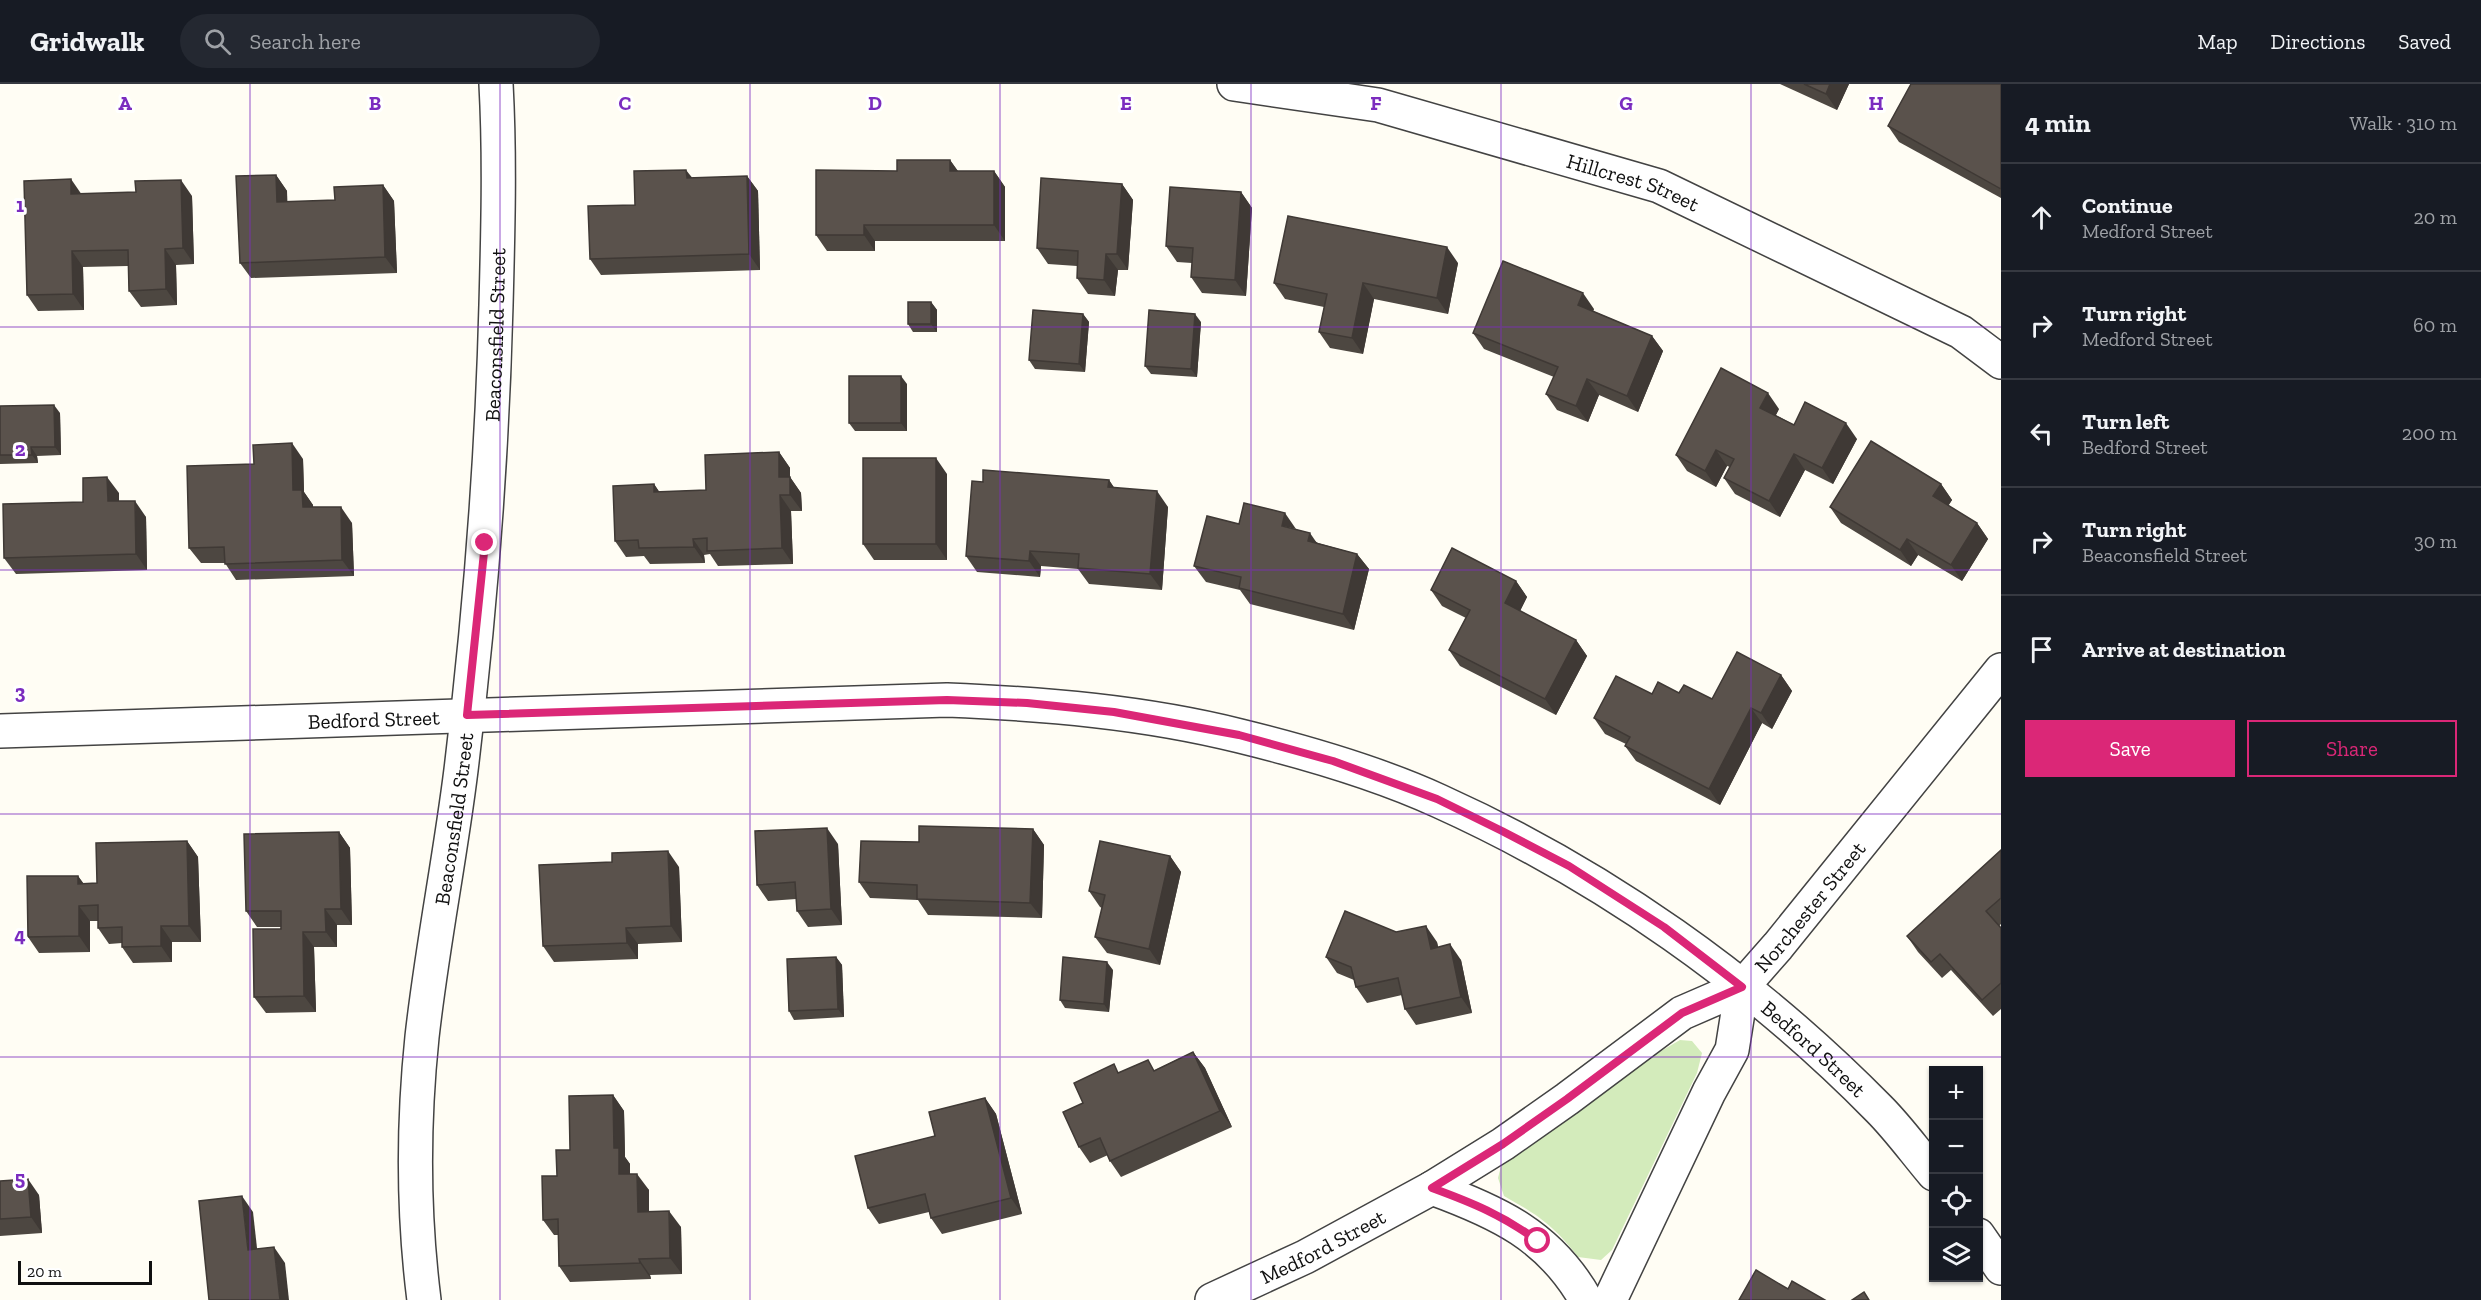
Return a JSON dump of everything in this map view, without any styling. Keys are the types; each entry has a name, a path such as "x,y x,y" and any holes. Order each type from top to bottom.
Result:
{"street":[{"name":"Beaconsfield Street","path":"424,1300 415,1200 416,1117 422,1036 467,715 485,543 494,384 497,253 496,84"},
{"name":"Hillcrest Street","path":"1234,84 1378,105 1659,186 1961,332 2001,362"},
{"name":"Norchester Street","path":"1610,1300 1709,1092 1732,1050 1742,987 1778,946 2001,670"},
{"name":"Bedford Street","path":"0,730 947,700 1027,703 1114,712 1239,735 1333,761 1437,799 1569,866 1655,921 1742,987 1819,1051 1881,1111 1929,1168"},
{"name":"Medford Street","path":"1212,1300 1305,1257 1432,1188 1503,1144 1682,1013 1742,987"},
{"path":"1432,1188 1484,1207 1510,1221 1538,1241 1562,1265 1586,1300"},
{"path":"1983,1242 2001,1268"}],"green space":[{"path":"1680,1040 1692,1041 1702,1053 1697,1073 1612,1250 1601,1260 1578,1257 1545,1222 1504,1196 1498,1178 1501,1166 1656,1054"}],"building":[{"path":"1804,84 1830,84 1826,94"},
{"path":"1911,84 2001,84 2001,189 1888,126"},
{"path":"897,160 950,160 950,171 994,171 994,225 864,225 864,235 816,235 816,170 897,171"},
{"path":"686,170 687,178 747,176 749,254 590,259 588,206 635,205 634,171"},
{"path":"276,175 277,202 335,200 334,187 383,185 385,257 240,263 236,176"},
{"path":"1041,178 1122,184 1117,254 1106,254 1104,280 1077,278 1078,251 1037,248"},
{"path":"71,179 71,194 136,192 135,181 181,180 183,248 165,249 166,289 129,291 128,250 72,251 73,294 27,295 24,181"},
{"path":"1170,187 1241,192 1235,280 1191,277 1193,248 1166,246"},
{"path":"1288,216 1447,247 1437,298 1363,283 1352,338 1319,332 1327,294 1274,283"},
{"path":"1503,261 1583,293 1578,305 1652,336 1627,396 1587,379 1576,406 1546,394 1558,367 1473,333"},
{"path":"908,302 931,302 931,324 908,324"},
{"path":"1033,310 1083,314 1079,364 1029,360"},
{"path":"1149,310 1195,314 1191,369 1145,366"},
{"path":"1721,368 1768,393 1760,408 1794,425 1805,402 1846,423 1822,468 1794,454 1769,501 1724,478 1734,459 1716,450 1705,471 1676,455"},
{"path":"849,376 901,376 901,423 849,423"},
{"path":"54,405 55,447 31,447 32,455 0,455 0,406"},
{"path":"1871,441 1941,484 1933,496 1977,523 1951,565 1907,539 1900,550 1830,507"},
{"path":"292,443 293,490 302,490 303,507 341,507 342,560 225,564 224,547 189,548 187,466 254,464 253,445"},
{"path":"779,452 779,477 790,477 790,495 780,495 782,548 707,551 707,538 693,539 694,547 639,548 638,540 615,541 613,486 654,484 654,492 706,490 705,455"},
{"path":"863,458 936,458 936,544 863,544"},
{"path":"983,470 1109,480 1108,487 1157,491 1150,574 1078,568 1079,554 1030,551 1029,561 966,556 972,481 983,482"},
{"path":"107,477 108,501 135,501 136,554 4,558 3,504 83,502 83,478"},
{"path":"1244,503 1285,513 1282,526 1310,533 1308,541 1357,554 1343,614 1239,588 1241,577 1194,566 1207,516 1239,524"},
{"path":"1452,548 1516,581 1505,603 1576,640 1545,699 1449,650 1470,610 1431,590"},
{"path":"1737,652 1781,675 1761,713 1751,708 1709,789 1625,746 1630,737 1594,718 1616,676 1652,694 1658,682 1679,693 1684,685 1712,699"},
{"path":"919,826 1033,829 1030,903 917,899 917,885 859,882 861,841 919,842"},
{"path":"827,828 831,909 797,911 795,882 757,885 755,831"},
{"path":"339,832 341,909 325,909 326,932 303,932 304,996 254,997 253,929 281,929 281,911 246,911 244,834"},
{"path":"187,841 189,926 161,926 161,946 122,947 122,927 98,928 98,905 79,906 79,936 28,937 27,876 78,876 78,884 97,883 96,843"},
{"path":"1100,841 1170,856 1149,949 1095,937 1105,895 1089,891"},
{"path":"2001,850 2001,898 1986,911 2001,928 2001,983 1982,1000 1940,954 1931,962 1907,936"},
{"path":"668,851 671,926 626,928 627,943 543,946 539,865 612,862 612,853"},
{"path":"1345,911 1396,932 1426,926 1431,949 1450,944 1461,997 1405,1009 1398,978 1356,987 1351,967 1326,957"},
{"path":"836,957 838,1009 789,1011 787,959"},
{"path":"1063,957 1107,962 1104,1004 1060,1000"},
{"path":"1193,1052 1220,1111 1110,1161 1100,1138 1079,1147 1063,1112 1083,1103 1074,1083 1114,1064 1118,1073 1148,1060 1154,1071"},
{"path":"613,1095 614,1148 619,1148 619,1174 637,1174 638,1212 669,1211 670,1258 639,1259 640,1263 559,1266 558,1219 543,1220 542,1176 557,1176 556,1150 570,1150 569,1096"},
{"path":"985,1098 1011,1198 931,1218 925,1194 868,1208 855,1156 935,1136 929,1112"},
{"path":"28,1179 31,1217 0,1219 0,1181"},
{"path":"242,1196 248,1250 274,1247 280,1300 209,1300 199,1201"},
{"path":"1756,1270 1788,1289 1792,1281 1825,1300 1739,1300"},
{"path":"1864,1292 1869,1300 1852,1300"}],"route":[{"path":"485,543 467,715 947,700 1027,703 1114,712 1175,722 1239,735 1333,761 1437,799 1569,866 1664,927 1742,987 1682,1013 1503,1144 1432,1188 1484,1207 1510,1221 1538,1241"}]}
